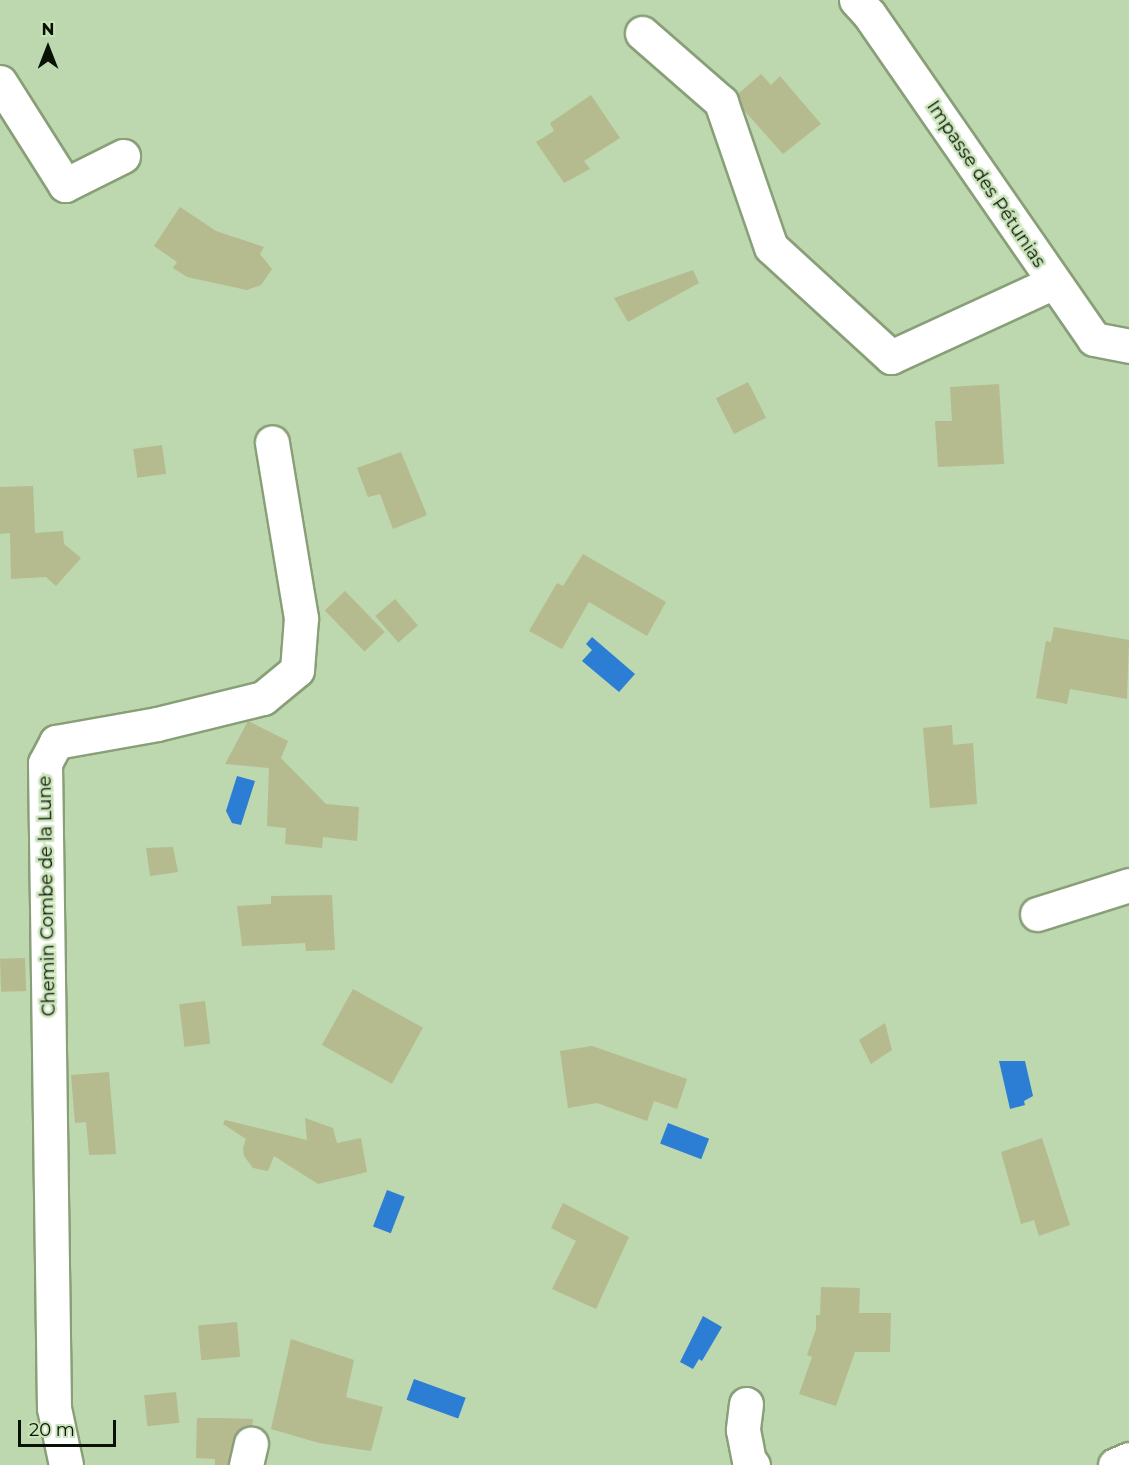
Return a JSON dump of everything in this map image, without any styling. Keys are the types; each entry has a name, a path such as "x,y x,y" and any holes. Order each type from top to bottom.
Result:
{"street":[{"name":"Impasse des Pétunias","path":"856,0 869,14 1094,339 1129,346"},
{"path":"642,33 722,102 771,247 891,357 1054,282"},
{"path":"0,82 65,185 123,156"},
{"name":"Chemin Combe de la Lune","path":"66,1465 54,1408 45,764 56,742 157,724 263,698 297,670 301,618 272,442"},
{"path":"1036,914 1129,885"},
{"path":"746,1404 743,1430 749,1462 753,1465"},
{"path":"1115,1465 1129,1459"}],"water":[{"path":"592,637 635,674 619,692 582,661 592,650 586,644"},
{"path":"237,776 255,781 241,825 232,823 226,811"},
{"path":"999,1061 1025,1061 1033,1096 1024,1101 1025,1105 1010,1109"},
{"path":"668,1123 709,1139 701,1159 660,1144"},
{"path":"387,1190 405,1197 391,1233 373,1226"},
{"path":"703,1316 722,1327 702,1361 699,1359 693,1369 680,1362"},
{"path":"414,1379 466,1398 458,1418 406,1400"}],"building":[{"path":"761,74 771,85 780,76 821,124 783,154 743,109 738,94"},
{"path":"591,95 620,138 584,161 590,169 564,183 536,142 554,131 550,123"},
{"path":"180,207 216,231 264,247 260,254 272,269 261,285 247,290 187,277 173,268 177,262 154,246"},
{"path":"693,270 699,283 628,322 614,298"},
{"path":"748,382 766,418 734,434 716,398"},
{"path":"999,384 1004,464 938,467 935,421 952,421 950,387"},
{"path":"162,445 166,474 137,478 133,449"},
{"path":"401,452 427,515 393,529 380,494 368,497 357,468"},
{"path":"33,486 35,533 63,531 64,544 81,558 56,586 46,577 11,579 10,533 0,534 0,487"},
{"path":"583,554 666,602 647,636 589,602 562,649 529,631 557,583 563,586"},
{"path":"345,591 385,632 364,651 325,610"},
{"path":"395,599 418,625 398,642 375,616"},
{"path":"1054,627 1129,640 1127,699 1070,689 1067,704 1036,698 1046,641 1051,642"},
{"path":"248,721 288,741 281,758 326,804 359,807 357,841 323,837 322,848 285,844 286,828 267,826 269,768 225,764"},
{"path":"952,725 953,745 973,743 977,804 930,808 923,728"},
{"path":"173,847 178,872 150,876 146,848"},
{"path":"332,895 335,950 306,951 305,943 242,946 237,906 271,904 271,896"},
{"path":"25,958 26,991 1,992 0,959"},
{"path":"353,989 423,1028 392,1084 322,1045"},
{"path":"205,1001 210,1044 184,1047 179,1004"},
{"path":"885,1023 892,1050 871,1064 859,1040"},
{"path":"592,1046 687,1079 677,1109 654,1101 647,1121 597,1103 568,1108 560,1051"},
{"path":"109,1072 116,1154 89,1155 86,1122 75,1123 71,1075"},
{"path":"305,1118 333,1128 337,1143 361,1138 367,1172 318,1184 274,1156 268,1171 253,1168 244,1156 243,1148 246,1139 223,1124 225,1120 307,1140"},
{"path":"1042,1138 1070,1225 1039,1236 1034,1220 1021,1224 1001,1152"},
{"path":"563,1203 629,1237 596,1309 552,1289 576,1241 551,1228"},
{"path":"821,1287 860,1288 859,1313 891,1313 890,1352 855,1352 836,1406 799,1394 812,1357 807,1355 816,1329 816,1315 820,1315"},
{"path":"237,1322 240,1357 201,1360 198,1325"},
{"path":"291,1339 354,1360 346,1397 383,1407 371,1451 319,1443 271,1429"},
{"path":"176,1392 179,1423 147,1426 144,1395"},
{"path":"197,1418 253,1419 252,1426 237,1432 228,1465 215,1465 215,1459 196,1458"}]}
